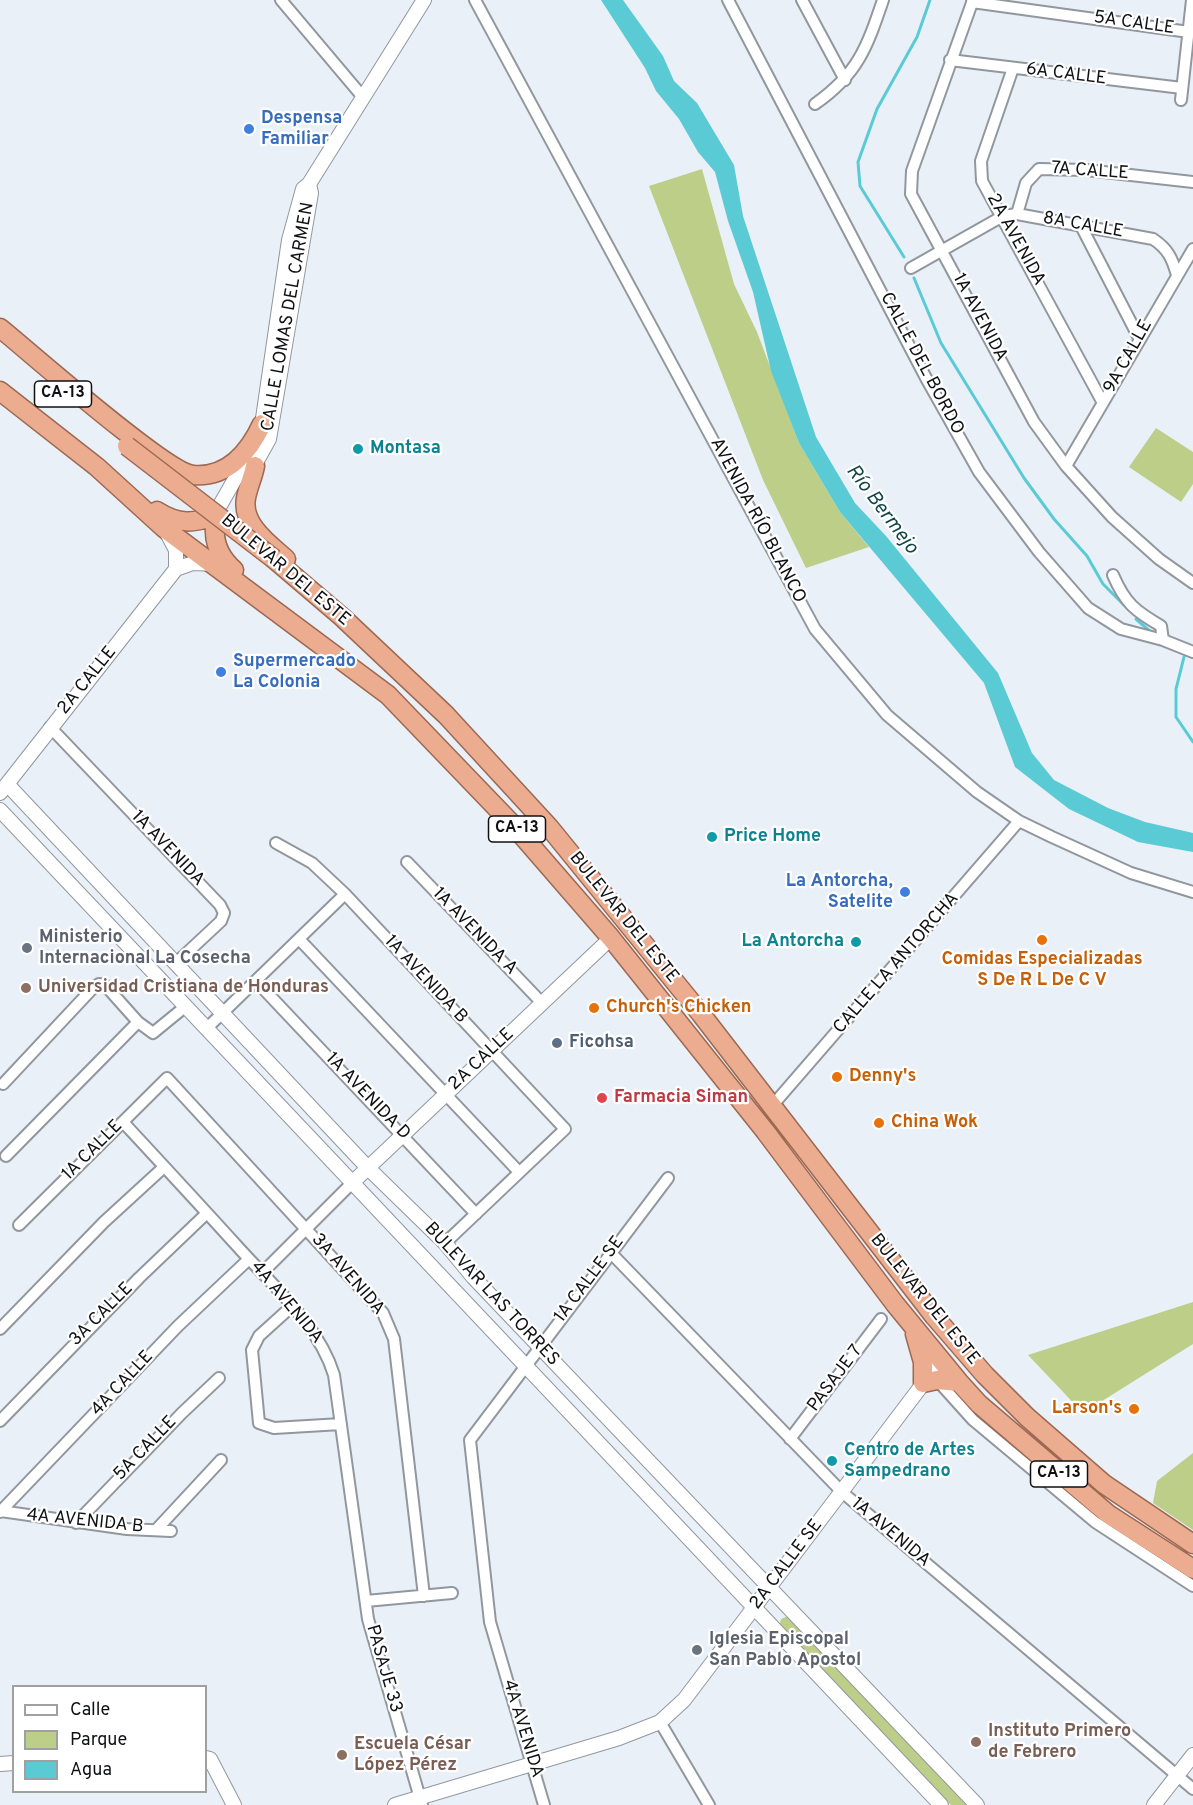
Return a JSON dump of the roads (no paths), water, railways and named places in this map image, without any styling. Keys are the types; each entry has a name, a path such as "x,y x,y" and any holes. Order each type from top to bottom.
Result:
{"highway":[{"path":"0,327 151,450 176,468 193,475 206,475 235,462 252,443 262,424"},
{"name":"BULEVAR DEL ESTE","path":"0,342 126,446 274,559 342,617 446,716 549,827 772,1106 934,1316 985,1375 1027,1417 1104,1484 1193,1544"},
{"name":"BULEVAR DEL ESTE","path":"0,391 97,467 164,528 216,564 388,695 482,792 611,938 765,1131 911,1324 959,1382 987,1411 1107,1514 1193,1569"},
{"path":"255,466 246,505 250,519 258,532 360,623 437,698 516,782 549,827"},
{"path":"97,467 155,509 182,523 217,516 215,537 227,564 330,644 365,678"},
{"path":"182,523 195,517 204,503 203,489 193,475"},
{"path":"911,1324 930,1382 959,1382"}],"street":[{"name":"CALLE LOMAS DEL CARMEN","path":"217,516 219,507 260,436 289,240 303,189 309,184 424,0"},
{"name":"AVENIDA RÍO BLANCO","path":"475,0 815,629 887,715 977,792 1019,821 1131,873 1193,892"},
{"name":"CALLE DEL BORDO","path":"728,0 926,378 979,472 1039,552 1088,608 1121,629 1163,640 1193,652"},
{"path":"802,0 845,80"},
{"path":"809,12 813,0"},
{"path":"815,104 845,80 864,52 883,0"},
{"path":"1189,32 1192,0"},
{"name":"5A CALLE","path":"972,1 1189,32"},
{"name":"1A AVENIDA","path":"972,1 950,60 910,184 911,194 1034,422 1066,466 1120,524 1159,559 1193,583"},
{"path":"286,2 362,96"},
{"name":"6A CALLE","path":"950,60 1181,94 1189,32"},
{"name":"2A AVENIDA","path":"1013,68 981,161 982,181 1103,404"},
{"name":"7A CALLE","path":"1017,214 1026,183 1039,169 1086,170 1193,182"},
{"name":"CALLE LOMAS DEL CARMEN","path":"217,516 255,466 269,439 311,193 309,184"},
{"name":"8A CALLE","path":"911,268 1003,216 1017,214 1153,239 1163,246 1172,258 1177,275"},
{"path":"1080,224 1139,338"},
{"name":"9A CALLE","path":"1066,466 1193,249"},
{"path":"164,528 176,550 176,569 193,563 216,564"},
{"name":"2A CALLE","path":"4,788 55,732 176,569"},
{"path":"1113,575 1123,598 1138,613 1161,626 1163,640"},
{"name":"1A AVENIDA","path":"55,732 220,905 224,913 221,921 176,963"},
{"name":"BULEVAR LAS TORRES","path":"4,788 176,963 368,1167 445,1244 540,1347 977,1805"},
{"name":"BULEVAR LAS TORRES","path":"0,810 941,1805"},
{"name":"CALLE LA ANTORCHA","path":"772,1106 962,890 1019,821"},
{"name":"1A AVENIDA B","path":"276,843 312,863 345,894 565,1129 519,1172"},
{"name":"1A AVENIDA A","path":"406,862 542,1003"},
{"path":"207,1028 345,894"},
{"name":"2A CALLE","path":"353,1182 611,938"},
{"path":"299,939 519,1172 445,1244"},
{"name":"1A AVENIDA D","path":"256,981 403,1134 476,1214"},
{"path":"3,1084 99,984 105,986 138,1022 153,1033 186,1006"},
{"path":"6,1156 138,1022"},
{"name":"1A CALLE","path":"19,1225 167,1078"},
{"name":"3A AVENIDA","path":"167,1078 383,1313 394,1339 424,1596"},
{"name":"4A AVENIDA","path":"123,1122 262,1273 321,1342 328,1356 340,1425 366,1601"},
{"path":"0,1329 104,1222 164,1167"},
{"name":"1A CALLE SE","path":"470,1440 668,1178"},
{"path":"262,1273 353,1182"},
{"name":"3A CALLE","path":"0,1421 131,1286 207,1213"},
{"name":"1A AVENIDA","path":"611,1253 842,1492 1193,1789"},
{"name":"4A CALLE","path":"0,1511 178,1326 249,1259"},
{"path":"291,1307 259,1336 252,1350 259,1423 274,1428 340,1425"},
{"name":"PASAJE 7","path":"790,1439 881,1319"},
{"name":"2A CALLE SE","path":"396,1805 421,1802 619,1738 660,1722 684,1700 842,1492 930,1382 941,1360"},
{"name":"5A CALLE","path":"76,1523 219,1378"},
{"path":"930,1382 1095,1522 1193,1586"},
{"name":"4A AVENIDA","path":"470,1440 490,1622 544,1805"},
{"path":"156,1530 222,1460"},
{"name":"4A AVENIDA B","path":"0,1511 76,1523 171,1531"},
{"path":"366,1601 452,1593"},
{"name":"PASAJE 33","path":"366,1601 368,1619 421,1802"},
{"path":"660,1722 709,1805"},
{"path":"1154,1805 1193,1755"},
{"path":"207,1758 210,1759 234,1805"}],"water":[{"path":"601,0 623,0 663,56 674,81 697,103 734,165 743,216 816,437 855,503 886,536 998,673 1032,753 1054,780 1108,808 1145,822 1193,833 1193,852 1138,842 1069,809 1015,767 984,683 840,512 799,443 771,371 753,292 728,221 715,172 698,152 679,119 656,91 645,68"}],"waterway":[{"path":"904,257 860,186 858,162 877,109 917,37 930,0"},
{"path":"914,278 941,343 1024,478 1054,519 1087,556 1103,584 1129,610"},
{"path":"1136,619 1152,633"},
{"path":"1184,657 1176,689 1176,717 1193,742"}],"place":[{"name":"Despensa Familiar","path":"249,129"},
{"name":"Montasa","path":"358,449"},
{"name":"Supermercado La Colonia","path":"221,672"},
{"name":"Price Home","path":"712,837"},
{"name":"La Antorcha, Satelite","path":"905,892"},
{"name":"Comidas Especializadas S De R L De C V","path":"1042,940"},
{"name":"La Antorcha","path":"856,942"},
{"name":"Ministerio Internacional La Cosecha","path":"27,948"},
{"name":"Universidad Cristiana de Honduras","path":"26,988"},
{"name":"Church's Chicken","path":"594,1008"},
{"name":"Ficohsa","path":"557,1043"},
{"name":"Denny's","path":"837,1077"},
{"name":"Farmacia Siman","path":"602,1098"},
{"name":"China Wok","path":"879,1123"},
{"name":"Larson's","path":"1134,1409"},
{"name":"Centro de Artes Sampedrano","path":"832,1461"},
{"name":"Iglesia Episcopal San Pablo Apostol","path":"697,1650"},
{"name":"Instituto Primero de Febrero","path":"976,1742"},
{"name":"Escuela César López Pérez","path":"342,1755"}],"water label":[{"name":"Río Bermejo","path":"881,510"}]}
